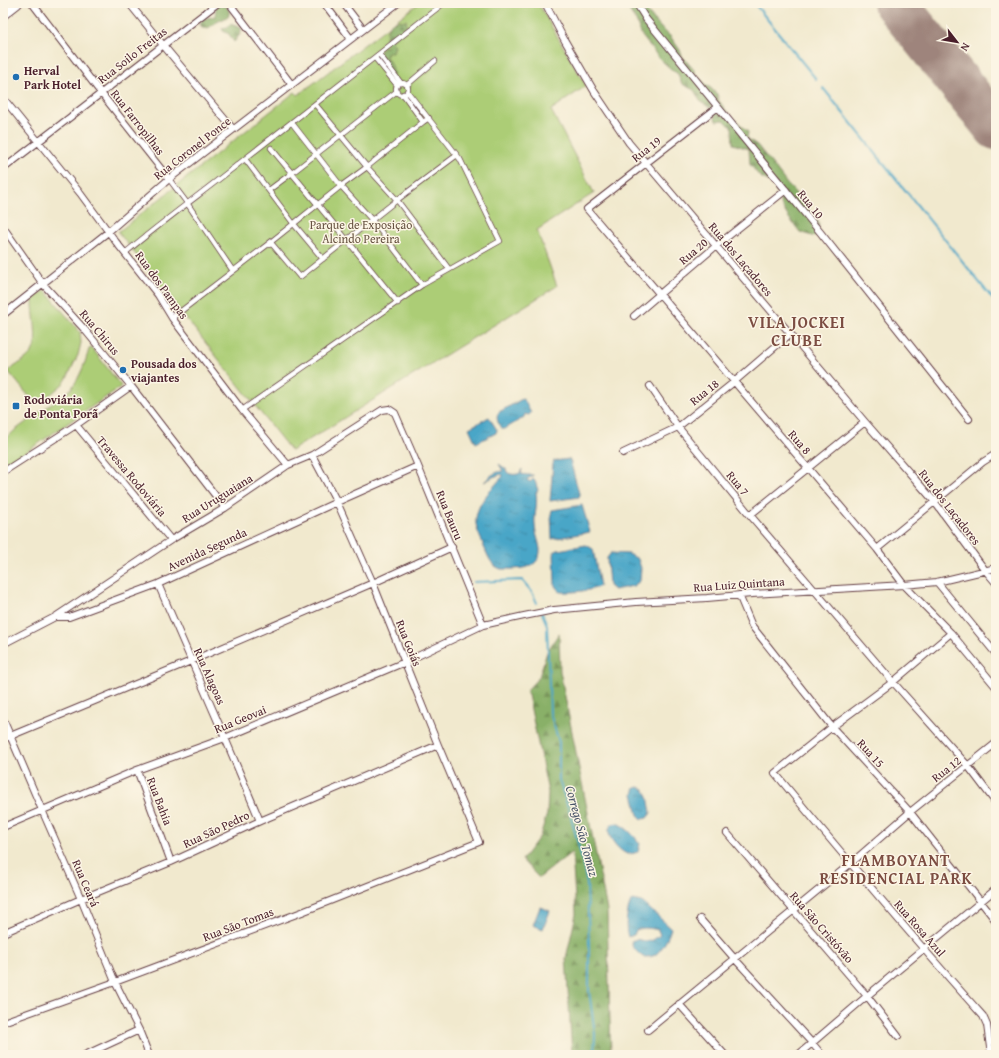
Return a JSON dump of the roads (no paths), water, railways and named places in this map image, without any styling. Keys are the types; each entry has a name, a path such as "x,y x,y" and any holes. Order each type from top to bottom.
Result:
{"main road":[{"path":"3,14 17,3"}],"street":[{"name":"Rua Farropilhas","path":"32,3 169,179"},
{"path":"129,3 233,129"},
{"name":"Rua Soilo Freitas","path":"3,169 218,3"},
{"path":"229,3 292,85"},
{"path":"324,3 351,39"},
{"path":"343,3 363,29"},
{"name":"Rua Coronel Ponce","path":"3,315 108,232 169,179 398,3"},
{"path":"125,253 444,3"},
{"name":"Rua dos Laçadores","path":"545,3 594,91 629,143 864,422 934,502 996,583"},
{"name":"Rua 10","path":"636,3 646,18 969,419"},
{"path":"377,56 399,84 407,85 435,61"},
{"path":"269,190 397,92 396,89 399,84"},
{"path":"242,410 422,285 500,241 460,159 407,91 407,85"},
{"path":"403,94 407,91"},
{"path":"397,92 403,94 422,122"},
{"name":"Rua dos Pampas","path":"3,98 80,193 108,232 158,295 172,318 242,410 288,466"},
{"path":"315,104 367,167 397,200 449,269"},
{"name":"Rua 19","path":"587,209 718,107"},
{"path":"172,318 429,118"},
{"path":"292,123 341,186 372,220 422,285"},
{"path":"271,148 398,303"},
{"path":"267,245 272,244 300,277 397,200 457,155"},
{"path":"245,160 293,224 323,258"},
{"path":"169,179 233,271"},
{"name":"Rua 20","path":"634,316 716,246 786,190"},
{"name":"Rua 8","path":"587,209 877,549 904,585 952,633 996,687"},
{"name":"Rua Chirus","path":"3,227 43,284 85,330 131,386 225,508"},
{"name":"Rua 18","path":"623,453 678,427 790,334"},
{"path":"3,472 76,425 131,386"},
{"name":"Rua 7","path":"650,386 678,427 813,590"},
{"name":"Rua Uruguaiana","path":"55,617 171,540 225,508 288,466 312,455 382,410 389,409 395,414"},
{"name":"Rua Bauru","path":"395,414 452,547 483,625"},
{"path":"750,515 864,422"},
{"name":"Travessa Rodoviária","path":"76,425 171,540"},
{"name":"Rua Goiás","path":"312,455 337,502 373,583 404,662 479,842"},
{"path":"877,549 983,462 994,455 996,456"},
{"name":"Avenida Segunda","path":"3,644 55,617 69,617 158,584 418,466"},
{"path":"3,739 191,661 373,583 452,547"},
{"name":"Rua Luiz Quintana","path":"483,625 554,610 636,602 937,582 996,568"},
{"path":"937,582 996,654"},
{"name":"Rua Alagoas","path":"158,584 260,820"},
{"path":"813,590 968,766 996,803"},
{"name":"Rua 15","path":"739,595 752,626 832,726 910,812 996,921"},
{"name":"Rua Geovai","path":"3,827 137,770 225,738 404,662 483,625"},
{"path":"832,726 893,682 952,633"},
{"name":"Rua Ceará","path":"3,719 81,899 115,982 150,1055"},
{"name":"Rua Rosa Azul","path":"832,726 774,773 923,950 983,1016 987,1025 991,1055"},
{"name":"Rua 12","path":"648,1030 850,864 910,812 996,743"},
{"name":"Rua São Pedro","path":"3,933 172,862 260,820 438,745"},
{"name":"Rua Bahia","path":"137,770 172,862"},
{"name":"Rua São Cristóvão","path":"727,834 867,996 898,1036"},
{"name":"Rua São Tomas","path":"3,1022 302,912 479,842"},
{"path":"798,1055 996,889"},
{"path":"700,919 822,1055"},
{"path":"679,1004 725,1055"},
{"path":"85,1055 139,1030"}],"water":[{"path":"522,399 531,413 529,415 525,414 524,417 503,429 498,421 497,416 499,412"},
{"path":"489,417 497,430 496,433 476,443 469,428"},
{"path":"569,459 580,497 550,501 553,463 554,461"},
{"path":"499,464 510,474 519,474 522,469 521,474 533,475 527,479 530,482 533,479 535,481 538,490 536,493 537,501 535,521 540,549 539,556 532,565 526,567 501,569 495,566 490,560 478,533 476,517 478,510 489,492 503,476 502,474 484,482 497,472 503,471"},
{"path":"582,505 590,532 552,539 552,510"},
{"path":"586,545 593,549 600,586 580,591 560,592 555,586 554,552"},
{"path":"611,553 629,554 638,559 641,568 640,581 633,586 614,590 609,586 607,558"},
{"path":"639,787 644,789 648,796 651,813 647,818 642,819 638,815 633,794 635,788"},
{"path":"617,823 627,829 638,841 640,844 638,852 629,854 619,849 610,836 609,831 612,824"},
{"path":"632,900 642,902 671,928 662,947 653,956 643,957 634,948 631,941 636,939 646,941 655,939 660,935 658,930 647,928 639,929 636,930 634,935 628,937 626,929 627,918"},
{"path":"540,907 550,911 543,929 533,925"}],"waterway":[{"path":"754,3 816,79"},
{"path":"823,88 996,303"},
{"name":"Corrego São Tomaz","path":"474,582 522,580 532,592 537,603"},
{"name":"Corrego São Tomaz","path":"542,613 547,625 550,713 559,742 559,780 570,813 587,884 589,991 595,1034 594,1055"}],"place":[{"name":"Herval Park Hotel","path":"16,77"},
{"name":"Pousada dos viajantes","path":"123,370"},
{"name":"Rodoviária de Ponta Porã","path":"16,406"}],"district":[{"name":"VILA JOCKEI CLUBE","path":"797,331"},
{"name":"FLAMBOYANT RESIDENCIAL PARK","path":"896,869"}],"park label":[{"name":"Parque de Exposição Alcindo Pereira","path":"361,231"}]}
